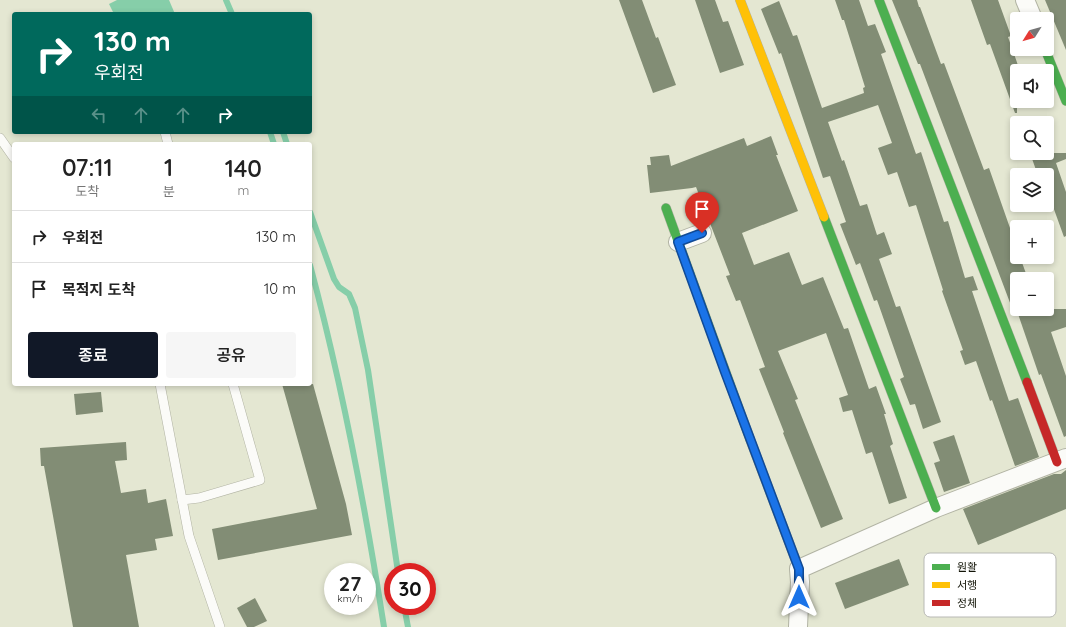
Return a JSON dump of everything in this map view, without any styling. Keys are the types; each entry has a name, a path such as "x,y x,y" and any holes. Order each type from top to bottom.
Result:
{"street":[{"path":"740,0 936,508"},
{"path":"799,569 936,508 1061,460 879,0"},
{"path":"1025,0 1030,12"},
{"path":"1048,56 1066,101"},
{"path":"666,208 725,372 799,569 800,582 798,627"},
{"path":"678,242 702,233"}],"lane":[{"path":"0,138 12,155"},
{"path":"160,386 189,536 220,627"},
{"path":"182,500 199,498 260,480 234,386"}],"shaded area":[{"path":"117,0 169,0 174,12 113,12 109,4"}],"building":[{"path":"619,0 642,0 676,85 653,93"},
{"path":"695,0 715,0 723,22 728,21 744,65 720,73"},
{"path":"835,0 859,0 868,26 875,24 886,52 881,54 916,154 921,152 944,222 948,221 965,278 973,276 978,290 972,291 1009,401 1018,398 1039,457 1015,466 992,400 990,401 976,361 965,365 960,351 963,350 942,291 943,290 916,205 909,207 897,172 888,175 878,148 892,143 878,105 828,122 842,161 844,160 860,206 867,204 877,235 884,232 892,254 879,259 896,307 900,306 941,422 923,429 915,404 910,405 900,379 904,377 877,300 874,301 860,263 856,265 840,224 846,222 830,176 823,178 781,53 779,54 761,9 779,1 793,36 797,35 822,108 864,93 863,88 865,87 844,20 842,20"},
{"path":"892,0 917,0 941,64 944,63 984,170 989,168 1010,228 1010,264 1023,264 1025,272 1010,272 1010,303 920,64 918,64"},
{"path":"971,0 998,0 1010,33 1010,36 1008,37 1010,43 1010,56 1015,56 1018,64 1010,64 1010,99 990,44 987,45"},
{"path":"1045,0 1066,0 1066,50 1054,21 1054,12 1050,12"},
{"path":"1013,108 1017,108 1017,113 1015,113"},
{"path":"771,136 778,155 776,155 798,211 742,233 754,265 789,252 802,285 823,277 844,329 848,328 869,389 876,386 886,414 884,414 893,444 890,446 907,498 889,504 872,452 866,454 852,410 843,412 839,398 848,395 826,333 778,351 798,399 795,400 843,519 821,528 759,369 765,367 740,300 736,301 726,276 730,275 696,187 650,193 647,165 651,165 650,157 669,155 671,166 744,138 747,146"},
{"path":"1054,153 1066,153 1066,159 1056,163 1066,192 1066,236 1064,237 1054,209 1054,168 1035,168 1032,160 1054,160"},
{"path":"1054,309 1066,309 1066,327 1051,332 1066,376 1066,436 1064,437 1041,374 1039,375 1019,316 1054,316"},
{"path":"313,384 346,504 352,535 218,560 212,529 317,509 283,386 312,386"},
{"path":"101,392 103,412 76,415 74,394"},
{"path":"954,435 970,483 944,492 934,463 940,461 933,442"},
{"path":"126,442 127,460 115,461 121,493 146,489 148,503 166,499 173,536 155,539 157,550 126,555 139,627 73,627 44,466 41,466 40,448"},
{"path":"1066,470 1066,509 978,545 963,509 1054,474 1061,474"},
{"path":"899,559 909,585 845,609 835,583"},
{"path":"255,598 267,621 254,627 247,627 237,608"}],"waterway":[{"path":"226,0 231,12"},
{"path":"271,134 273,142"},
{"path":"284,134 286,142"},
{"path":"312,218 334,279 339,287 349,294 355,308 368,370 397,563"},
{"path":"312,272 322,310 352,445 384,627"},
{"path":"406,615 408,627"}],"traffic: fast":[{"path":"879,0 1027,382"},
{"path":"1048,56 1066,101"},
{"path":"666,208 750,439"},
{"path":"824,217 936,508"}],"traffic: slow":[{"path":"740,0 824,217"},
{"path":"750,439 799,569"}],"traffic: jam":[{"path":"1027,382 1057,462"}],"route":[{"path":"702,233 678,242 799,569 799,597"}]}
